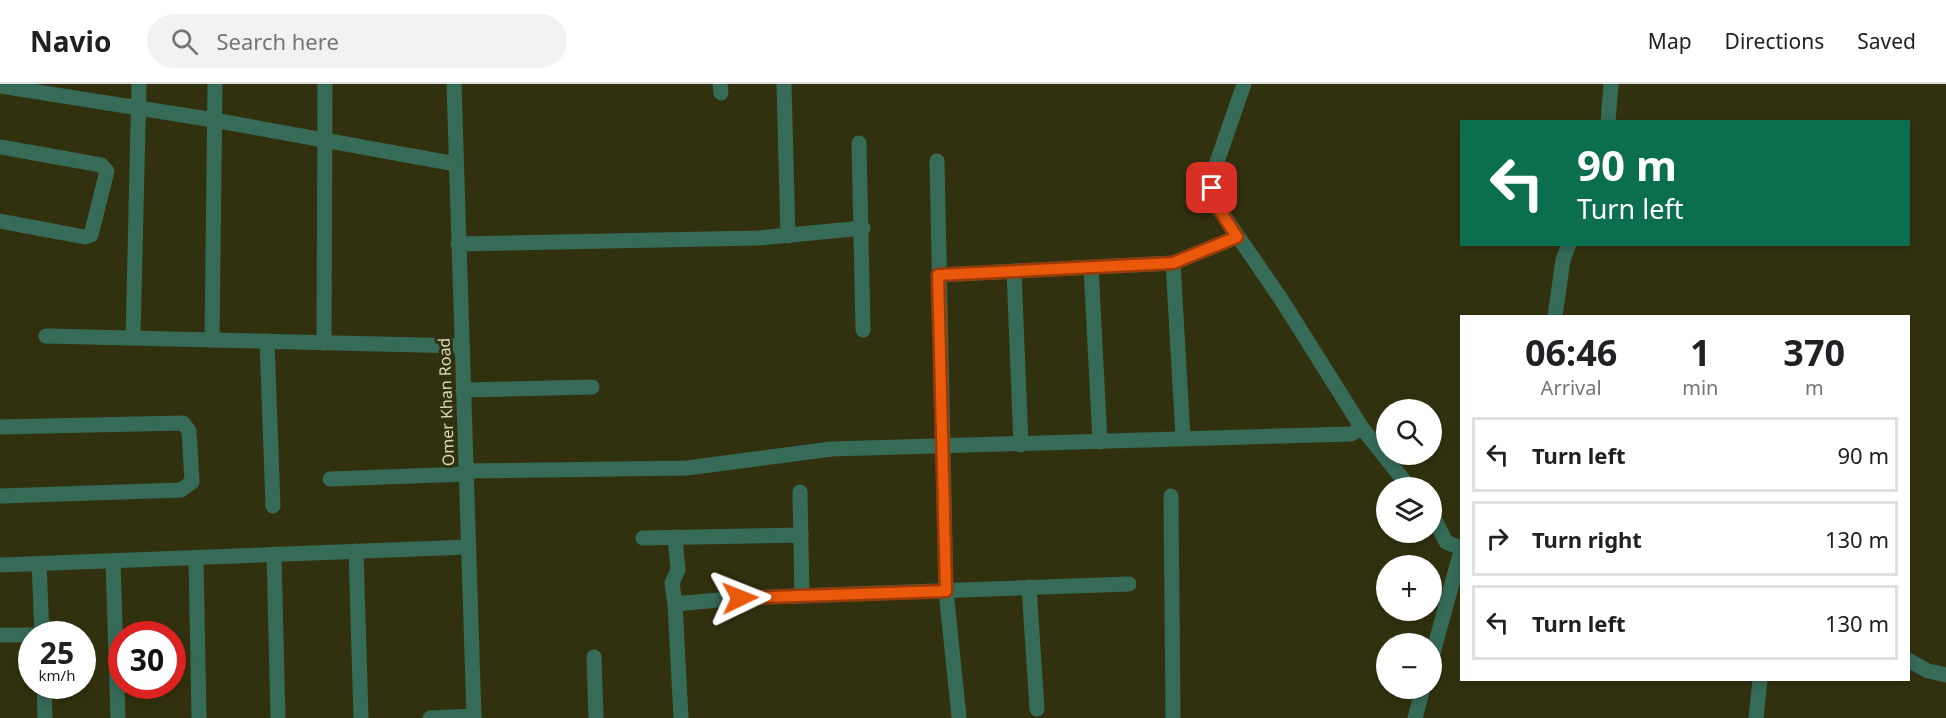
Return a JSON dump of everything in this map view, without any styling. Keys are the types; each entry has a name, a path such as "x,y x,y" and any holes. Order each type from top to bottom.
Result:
{"street":[{"path":"133,338 139,84"},
{"path":"212,340 215,84"},
{"path":"324,343 325,84"},
{"name":"Omer Khan Road","path":"454,84 474,717"},
{"path":"784,84 788,236"},
{"path":"1244,84 1216,162 1212,188 1217,206 1281,299 1362,428 1401,477"},
{"path":"1608,120 1611,84"},
{"path":"0,86 54,90 137,109 214,120 456,164"},
{"path":"859,143 864,330"},
{"path":"0,147 101,165 106,171 91,235 85,237 0,221"},
{"path":"937,161 946,591 959,717"},
{"path":"458,244 788,236 863,228"},
{"path":"938,275 1173,263 1237,237"},
{"path":"1555,315 1563,260 1568,246"},
{"path":"1173,263 1183,437"},
{"path":"1091,267 1100,442"},
{"path":"1014,271 1021,445"},
{"path":"46,336 462,346"},
{"path":"267,341 273,506"},
{"path":"463,390 592,387"},
{"path":"0,427 183,423 189,430 192,482 181,490 0,496"},
{"path":"330,479 466,473 687,468 831,449 1021,445 1183,437 1351,434 1362,428"},
{"path":"800,492 802,596"},
{"path":"1171,496 1173,718"},
{"path":"1442,534 1446,542 1460,549"},
{"path":"643,538 801,535"},
{"path":"675,537 678,570 672,583 681,718"},
{"path":"0,565 468,547"},
{"path":"356,551 361,718"},
{"path":"274,554 278,718"},
{"path":"1438,633 1460,554"},
{"path":"196,558 199,718"},
{"path":"113,561 118,718"},
{"path":"39,564 41,621"},
{"path":"675,604 802,596 1129,584"},
{"path":"1029,587 1036,709"},
{"path":"0,635 18,635"},
{"path":"594,657 596,718"},
{"path":"1910,661 1928,671 1946,675"},
{"path":"1756,718 1760,681"},
{"path":"44,699 45,718"},
{"path":"1415,718 1420,699"},
{"path":"430,718 474,717"}],"route":[{"path":"740,598 946,591 938,275 1173,263 1237,237 1217,206 1212,188"}]}
